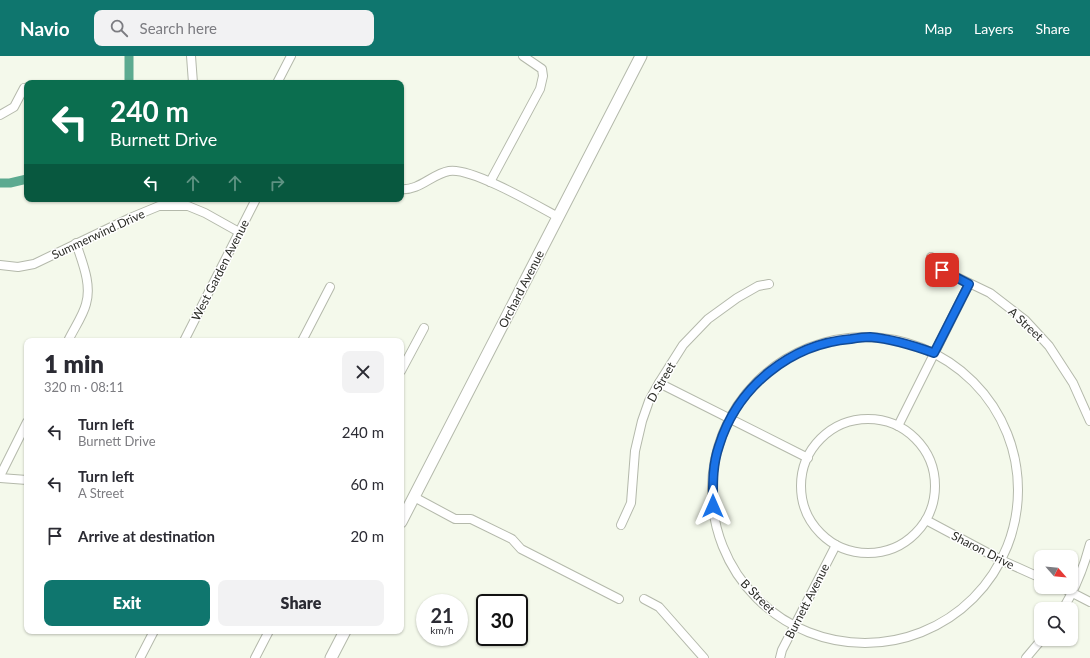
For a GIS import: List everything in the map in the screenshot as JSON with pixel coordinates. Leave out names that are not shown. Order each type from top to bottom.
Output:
[{"type":"street","points":[[191,56],[193,80]]},
{"type":"street","points":[[279,80],[291,56]]},
{"type":"street","points":[[490,182],[540,89],[543,76],[542,69],[523,56]]},
{"type":"street","name":"Orchard Avenue","points":[[404,516],[641,56]]},
{"type":"street","points":[[0,115],[14,107],[24,88]]},
{"type":"street","points":[[404,189],[412,189],[448,172],[458,171],[490,182],[558,216]]},
{"type":"street","name":"West Garden Avenue","points":[[186,338],[254,202]]},
{"type":"street","name":"Summerwind Drive","points":[[0,265],[18,267],[34,264],[130,218],[160,206],[188,206],[205,213],[239,232]]},
{"type":"street","points":[[70,338],[86,305],[88,288],[85,272],[76,243]]},
{"type":"street","name":"A Street","points":[[930,258],[942,270],[990,293],[1025,320],[1049,346],[1073,383],[1090,421]]},
{"type":"street","name":"D Street","points":[[621,525],[631,503],[635,451],[642,421],[649,401],[659,383],[683,345],[708,319],[737,298],[758,286],[769,284]]},
{"type":"street","points":[[898,426],[969,284]]},
{"type":"street","points":[[304,338],[330,286]]},
{"type":"street","points":[[404,365],[424,328]]},
{"type":"street","name":"B Street","points":[[869,337],[902,342],[934,353],[954,366],[973,382],[992,405],[1001,420],[1010,443],[1016,466],[1018,490],[1016,514],[1010,538],[1001,560],[986,583],[968,603],[947,619],[924,632],[904,638],[872,643],[845,642],[819,636],[794,626],[769,610],[748,589],[730,564],[719,536],[713,506],[713,476],[718,447],[730,419],[749,391],[774,368],[803,350],[835,340],[869,337]]},
{"type":"street","points":[[659,383],[808,458]]},
{"type":"street","points":[[866,419],[875,419],[898,426],[917,440],[926,452],[932,464],[935,493],[926,520],[918,531],[907,541],[899,546],[885,551],[862,553],[836,545],[820,532],[805,508],[802,480],[808,458],[816,445],[838,426],[866,419]]},
{"type":"street","points":[[24,428],[0,477],[24,480]]},
{"type":"street","points":[[414,497],[455,519],[471,519],[512,539],[521,549],[619,599]]},
{"type":"street","name":"Sharon Drive","points":[[926,520],[1001,560],[1034,575]]},
{"type":"street","points":[[1078,580],[1086,560],[1090,544]]},
{"type":"street","name":"Burnett Avenue","points":[[780,658],[782,650],[836,545]]},
{"type":"street","points":[[1076,594],[1090,602]]},
{"type":"street","points":[[644,599],[659,607],[704,658]]},
{"type":"street","points":[[140,658],[152,634]]},
{"type":"street","points":[[256,658],[268,634]]},
{"type":"street","points":[[331,658],[343,634]]},
{"type":"street","points":[[1026,658],[1036,646]]},
{"type":"waterway","points":[[129,56],[129,80]]},
{"type":"waterway","points":[[0,183],[10,183],[24,180]]},
{"type":"route","points":[[713,506],[713,476],[718,447],[730,419],[749,391],[774,368],[803,350],[835,340],[869,337],[902,342],[934,353],[969,284],[942,270]]}]
